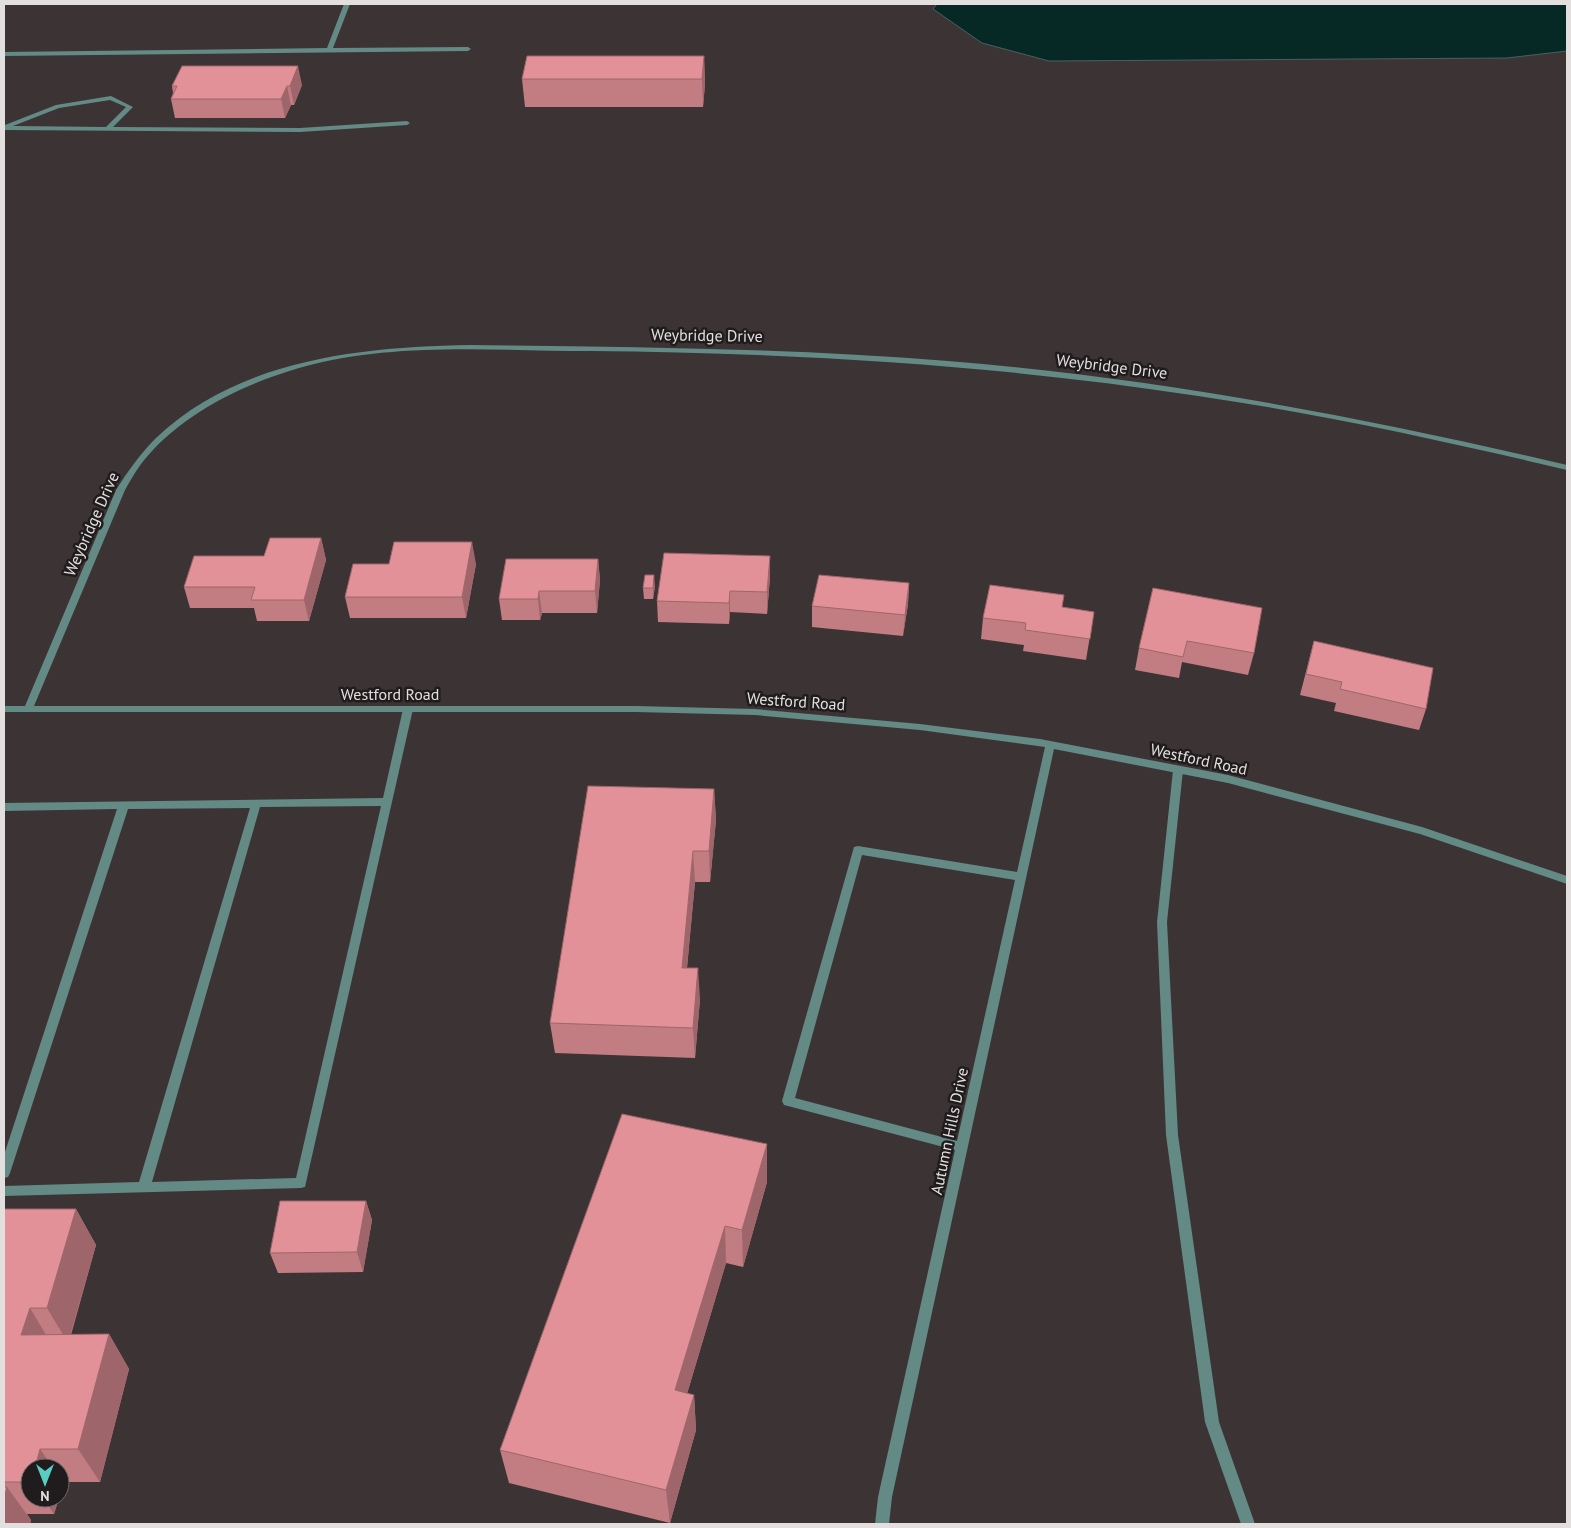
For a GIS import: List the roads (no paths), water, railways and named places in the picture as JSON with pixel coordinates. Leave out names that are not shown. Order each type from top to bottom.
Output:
[{"type":"street","points":[[329,50],[347,4]]},
{"type":"street","points":[[4,54],[468,49]]},
{"type":"street","points":[[4,128],[58,106],[111,98],[130,107],[108,128]]},
{"type":"street","points":[[4,128],[300,130],[407,123]]},
{"type":"street","name":"Weybridge Drive","points":[[28,709],[114,502],[128,475],[149,449],[176,426],[210,403],[258,380],[298,366],[340,356],[396,350],[617,348],[769,351],[939,362],[1141,385],[1266,404],[1508,452],[1567,467]]},
{"type":"street","name":"Westford Road","points":[[4,709],[636,709],[755,712],[920,727],[1050,745],[1178,770],[1291,795],[1422,831],[1567,880]]},
{"type":"street","points":[[4,1191],[301,1183],[408,709]]},
{"type":"street","name":"Autumn Hills Drive","points":[[882,1524],[886,1497],[1050,745]]},
{"type":"street","points":[[1178,770],[1162,922],[1172,1135],[1212,1422],[1248,1524]]},
{"type":"street","points":[[4,807],[387,802]]},
{"type":"street","points":[[144,1187],[256,804]]},
{"type":"street","points":[[4,1173],[124,805]]},
{"type":"street","points":[[962,1147],[788,1101],[858,850],[1022,877]]},
{"type":"water","points":[[937,4],[1567,4],[1567,51],[1507,58],[1049,61],[982,43],[933,9]]}]
